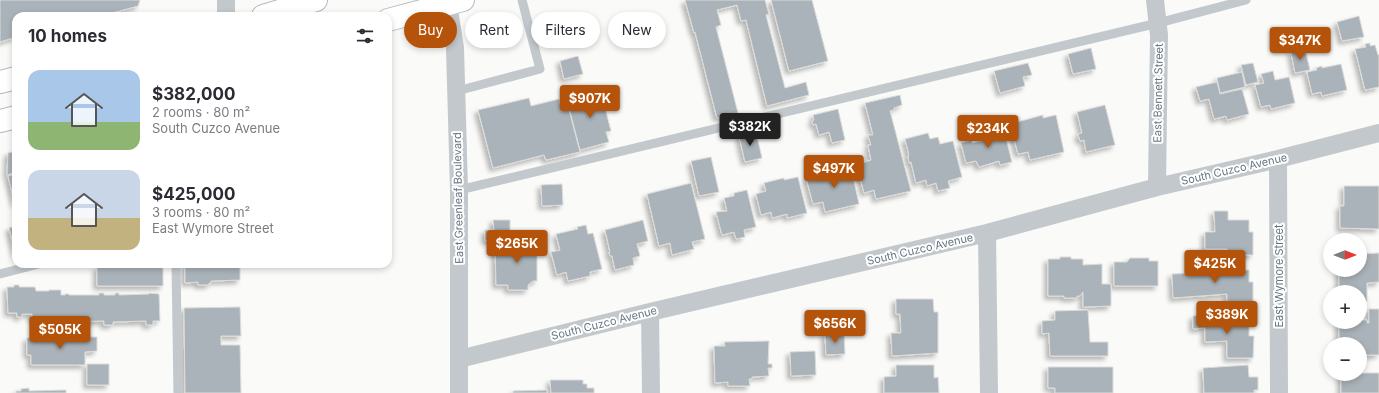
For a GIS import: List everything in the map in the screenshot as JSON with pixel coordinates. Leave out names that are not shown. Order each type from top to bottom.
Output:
[{"type":"main road","points":[[276,12],[316,0]]},
{"type":"main road","points":[[392,19],[456,2]]},
{"type":"main road","points":[[0,82],[12,79]]},
{"type":"main road","points":[[0,121],[12,118]]},
{"type":"street","points":[[226,0],[226,12]]},
{"type":"street","name":"East Bennett Street","points":[[1155,0],[1158,23],[1156,187]]},
{"type":"street","name":"East Greenleaf Boulevard","points":[[456,2],[455,48],[459,190],[459,393]]},
{"type":"street","name":"South Cuzco Avenue","points":[[459,359],[650,312],[987,233],[1156,187],[1278,159],[1379,133]]},
{"type":"street","name":"East Wymore Street","points":[[1278,159],[1280,393]]},
{"type":"street","points":[[987,233],[989,393]]},
{"type":"street","points":[[650,312],[651,393]]},
{"type":"lane","points":[[456,90],[540,69],[522,0]]},
{"type":"lane","points":[[459,190],[1158,23],[1246,0]]},
{"type":"lane","points":[[0,274],[23,268]]},
{"type":"lane","points":[[176,268],[178,393]]},
{"type":"building","points":[[0,0],[140,0],[138,6],[116,12],[12,12],[12,38],[0,42]]},
{"type":"building","points":[[685,0],[765,0],[769,14],[766,15],[785,88],[806,82],[809,95],[767,106],[746,20],[741,21],[737,5],[717,10],[721,25],[716,27],[738,113],[717,118],[695,32],[694,33]]},
{"type":"building","points":[[771,0],[812,0],[828,61],[789,71]]},
{"type":"building","points":[[1359,16],[1364,37],[1342,41],[1337,22]]},
{"type":"building","points":[[1370,43],[1370,46],[1375,45],[1378,55],[1379,54],[1379,87],[1365,90],[1355,49],[1366,47],[1365,44]]},
{"type":"building","points":[[1091,48],[1096,69],[1073,74],[1068,54]]},
{"type":"building","points":[[1305,49],[1310,70],[1295,73],[1291,52]]},
{"type":"building","points":[[578,56],[583,74],[564,79],[560,61]]},
{"type":"building","points":[[1028,63],[1032,75],[1023,77],[1025,86],[1000,93],[994,71]]},
{"type":"building","points":[[1253,63],[1258,82],[1246,85],[1241,65]]},
{"type":"building","points":[[1341,64],[1347,90],[1322,96],[1321,92],[1312,94],[1307,72],[1317,70],[1316,68],[1322,66],[1322,68]]},
{"type":"building","points":[[1273,71],[1275,80],[1289,77],[1295,103],[1271,109],[1270,105],[1261,107],[1255,85],[1264,83],[1261,74]]},
{"type":"building","points":[[1242,72],[1245,87],[1220,93],[1217,78]]},
{"type":"building","points":[[1217,82],[1220,94],[1242,89],[1249,114],[1227,120],[1226,116],[1214,119],[1209,99],[1200,101],[1196,87]]},
{"type":"building","points":[[600,88],[611,131],[606,132],[609,142],[580,150],[568,104],[572,103],[570,96]]},
{"type":"building","points":[[900,95],[902,105],[890,111],[911,191],[876,199],[874,190],[864,193],[857,165],[871,160],[868,145],[871,145],[868,135],[873,135],[865,103]]},
{"type":"building","points":[[529,98],[531,106],[559,99],[561,108],[568,106],[580,152],[546,160],[544,155],[493,168],[478,110]]},
{"type":"building","points":[[1105,105],[1115,145],[1086,152],[1084,140],[1080,141],[1078,134],[1082,133],[1077,112]]},
{"type":"building","points":[[838,109],[845,140],[832,143],[829,132],[819,135],[816,124],[813,125],[813,115]]},
{"type":"building","points":[[1043,115],[1043,118],[1056,115],[1064,152],[1030,160],[1028,152],[1018,154],[1010,124]]},
{"type":"building","points":[[1003,126],[1012,162],[1000,165],[999,161],[979,167],[976,161],[966,163],[961,143],[972,140],[972,143],[992,138],[990,129]]},
{"type":"building","points":[[756,132],[762,158],[745,162],[739,136]]},
{"type":"building","points":[[928,133],[930,139],[938,137],[940,144],[953,141],[962,177],[948,181],[950,188],[938,191],[936,183],[927,186],[926,180],[916,183],[911,162],[909,163],[909,155],[905,139]]},
{"type":"building","points":[[12,152],[12,173],[7,175],[8,153]]},
{"type":"building","points":[[711,157],[719,192],[699,196],[691,161]]},
{"type":"building","points":[[851,167],[859,204],[825,212],[823,202],[813,204],[806,178],[816,176],[816,174]]},
{"type":"building","points":[[12,175],[12,192],[8,176]]},
{"type":"building","points":[[798,177],[807,213],[787,218],[787,214],[772,218],[771,212],[761,215],[756,194],[766,191],[764,183],[784,178],[784,180]]},
{"type":"building","points":[[691,183],[705,239],[692,242],[694,249],[672,255],[670,243],[659,246],[647,194]]},
{"type":"building","points":[[562,184],[563,205],[542,206],[541,185]]},
{"type":"building","points":[[1344,186],[1379,186],[1379,229],[1340,228],[1340,206],[1344,206]]},
{"type":"building","points":[[747,190],[756,227],[744,230],[745,237],[736,239],[734,232],[722,235],[716,212],[727,211],[724,198],[734,196],[734,193]]},
{"type":"building","points":[[1214,211],[1228,211],[1228,220],[1249,220],[1249,232],[1253,232],[1253,255],[1228,255],[1227,249],[1205,249],[1205,232],[1215,232]]},
{"type":"building","points":[[493,220],[510,220],[510,241],[485,241],[485,230],[494,230]]},
{"type":"building","points":[[643,220],[648,241],[637,244],[640,256],[633,258],[634,265],[615,270],[612,256],[610,256],[609,252],[605,230]]},
{"type":"building","points":[[586,225],[588,234],[593,233],[602,269],[590,272],[590,276],[568,281],[566,272],[557,275],[551,252],[560,250],[556,234],[578,229],[577,227]]},
{"type":"building","points":[[12,227],[12,240],[9,228]]},
{"type":"building","points":[[537,236],[537,281],[533,281],[528,285],[528,290],[508,290],[508,285],[496,285],[495,243],[510,243],[510,250],[517,250],[517,237]]},
{"type":"building","points":[[1379,253],[1379,282],[1367,283],[1367,285],[1339,285],[1339,277],[1367,277],[1367,254]]},
{"type":"building","points":[[1060,257],[1083,259],[1083,265],[1102,264],[1102,284],[1111,284],[1111,306],[1083,307],[1083,292],[1080,296],[1077,296],[1077,298],[1048,296],[1048,259],[1060,259]]},
{"type":"building","points":[[1130,258],[1149,258],[1149,261],[1158,261],[1158,286],[1114,286],[1114,262],[1127,262]]},
{"type":"building","points":[[1222,260],[1223,271],[1249,270],[1249,282],[1253,282],[1253,305],[1227,305],[1227,294],[1173,298],[1172,274],[1202,273],[1202,261]]},
{"type":"building","points":[[97,268],[163,268],[163,286],[97,286]]},
{"type":"building","points":[[185,268],[240,268],[240,280],[211,281],[209,285],[198,285],[198,282],[185,283]]},
{"type":"building","points":[[14,285],[19,285],[19,287],[35,287],[36,291],[61,290],[61,295],[99,295],[99,293],[104,293],[104,295],[115,295],[115,293],[119,293],[119,295],[149,293],[159,294],[160,321],[153,321],[153,325],[146,325],[146,321],[113,322],[113,325],[104,325],[104,321],[57,322],[57,317],[32,318],[32,314],[22,314],[22,317],[17,317],[17,313],[8,313],[7,287],[14,287]]},
{"type":"building","points":[[896,299],[933,299],[934,312],[938,312],[938,353],[892,356],[891,333],[901,333],[900,314],[896,314]]},
{"type":"building","points":[[240,307],[241,336],[221,336],[221,345],[240,345],[241,393],[185,393],[184,308]]},
{"type":"building","points":[[1369,309],[1379,309],[1379,355],[1367,355],[1367,337],[1339,337],[1339,329],[1367,329],[1367,323],[1369,323]]},
{"type":"building","points":[[1088,310],[1090,342],[1108,342],[1108,356],[1050,356],[1049,333],[1042,334],[1042,321],[1055,320],[1055,311]]},
{"type":"building","points":[[1223,313],[1225,326],[1227,326],[1227,323],[1249,324],[1249,336],[1254,336],[1253,358],[1227,358],[1227,341],[1205,342],[1205,328],[1193,329],[1193,316]]},
{"type":"building","points":[[825,333],[844,333],[845,354],[826,355]]},
{"type":"building","points":[[97,337],[97,351],[85,352],[85,365],[31,365],[31,355],[27,355],[27,338]]},
{"type":"building","points":[[769,341],[768,364],[772,364],[772,368],[768,368],[769,376],[752,377],[752,379],[749,379],[750,386],[728,386],[728,382],[715,383],[714,346],[725,346],[724,342]]},
{"type":"building","points":[[815,351],[816,375],[791,376],[790,352]]},
{"type":"building","points":[[87,364],[109,364],[109,385],[87,385]]},
{"type":"building","points":[[896,365],[934,365],[934,378],[938,377],[939,393],[884,393],[884,377],[896,376]]},
{"type":"building","points":[[1248,365],[1249,377],[1258,377],[1258,390],[1254,390],[1254,393],[1204,393],[1203,368]]},
{"type":"building","points":[[1048,367],[1113,367],[1113,393],[1055,393],[1055,388],[1048,388]]},
{"type":"building","points":[[1367,373],[1379,373],[1379,393],[1341,393],[1341,381],[1367,381]]},
{"type":"building","points":[[550,380],[583,380],[583,384],[587,384],[587,388],[594,388],[594,393],[551,393]]},
{"type":"building","points":[[29,388],[29,391],[66,390],[66,393],[16,393],[16,391],[21,391],[21,389]]},
{"type":"building","points":[[547,390],[547,393],[513,393],[513,391]]}]
